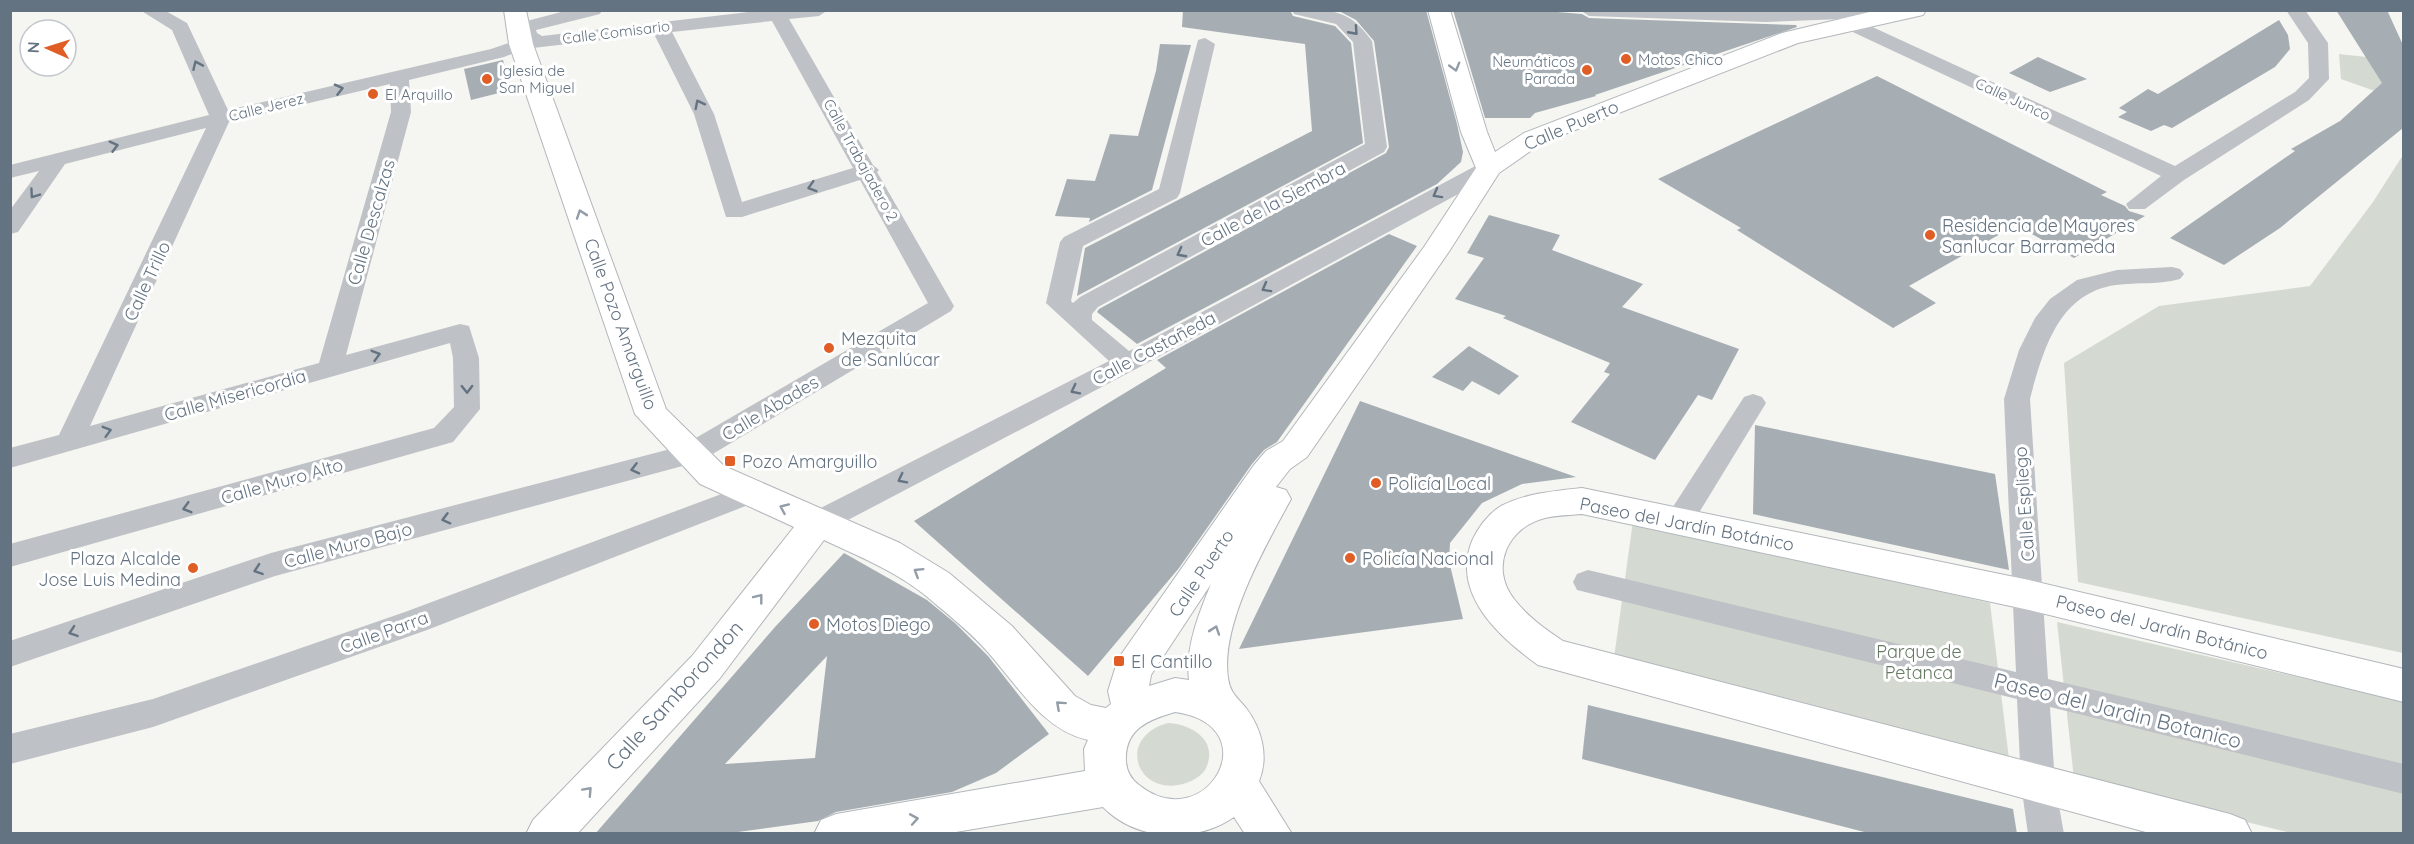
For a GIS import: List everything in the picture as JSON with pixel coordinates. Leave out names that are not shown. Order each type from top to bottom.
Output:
[{"type":"street","points":[[149,10],[180,27],[221,118]]},
{"type":"street","points":[[518,27],[582,10]]},
{"type":"street","points":[[593,10],[526,27],[529,38],[630,26],[622,10]]},
{"type":"street","name":"Calle Comisario","points":[[518,27],[660,27],[819,10]]},
{"type":"street","name":"Calle de la Siembra","points":[[1080,322],[1079,312],[1089,302],[1376,147],[1362,41],[1343,20],[1301,10]]},
{"type":"street","points":[[1439,10],[1474,132],[1489,168]]},
{"type":"street","points":[[1589,10],[1766,16],[1862,13],[1890,15]]},
{"type":"street","name":"Calle Puerto","points":[[1217,707],[1207,673],[1211,639],[1233,576],[1263,517],[1288,475],[1295,449],[1436,250],[1489,168],[1533,138],[1790,38],[1915,10]]},
{"type":"street","points":[[2137,204],[2176,175],[2302,96],[2319,79],[2318,43],[2295,10]]},
{"type":"street","name":"Calle Trabajadero 2","points":[[778,15],[868,170],[942,306]]},
{"type":"street","name":"Calle Junco","points":[[1849,23],[2176,175]]},
{"type":"street","name":"Calle Jerez","points":[[10,172],[221,118],[497,53],[518,27]]},
{"type":"street","name":"Calle Pozo Amarguillo","points":[[518,27],[651,414],[712,475],[887,553],[936,584],[998,637],[1061,708],[1082,721],[1122,717]]},
{"type":"street","points":[[660,27],[704,114],[734,212],[868,170]]},
{"type":"street","points":[[1128,363],[1059,303],[1072,242],[1168,193],[1205,44]]},
{"type":"street","name":"Calle Descalzas","points":[[330,368],[401,112],[399,75]]},
{"type":"street","name":"Calle Trillo","points":[[69,442],[161,251],[221,118]]},
{"type":"street","points":[[1474,132],[1501,141],[1533,138]]},
{"type":"street","points":[[10,227],[57,161]]},
{"type":"street","name":"Calle Castañeda","points":[[817,523],[1128,363],[1489,168]]},
{"type":"street","name":"Calle Espliego","points":[[2046,834],[2038,784],[2017,399],[2029,355],[2048,318],[2064,299],[2085,285],[2118,278],[2172,274]]},
{"type":"street","name":"Calle Abades","points":[[692,454],[942,306]]},
{"type":"street","name":"Calle Misericordia","points":[[10,458],[460,332]]},
{"type":"street","name":"Calle Muro Alto","points":[[10,556],[443,435],[467,409],[466,358],[460,332]]},
{"type":"street","points":[[1679,521],[1753,403]]},
{"type":"street","name":"Calle Puerto","points":[[1122,717],[1132,671],[1266,474],[1278,460],[1295,449]]},
{"type":"street","name":"Calle Muro Bajo","points":[[10,654],[271,566],[692,454]]},
{"type":"street","name":"Calle Parra","points":[[10,749],[164,710],[416,621],[751,493]]},
{"type":"street","name":"Paseo del Jardín Botánico","points":[[2230,834],[1552,654],[1533,643],[1502,616],[1485,584],[1485,553],[1500,526],[1527,508],[1554,502],[1582,501],[2029,595],[2403,686]]},
{"type":"street","name":"Calle Samborondon","points":[[548,834],[706,667],[817,523]]},
{"type":"street","name":"Paseo del Jardin Botanico","points":[[1588,582],[2403,779]]},
{"type":"street","points":[[1175,695],[1197,698],[1217,707],[1230,719],[1240,734],[1245,750],[1243,768],[1237,784],[1225,800],[1200,814],[1157,825],[1120,800],[1110,787],[1104,767],[1104,746],[1122,717],[1153,698],[1175,695]]},
{"type":"street","points":[[1237,784],[1270,834]]},
{"type":"street","points":[[836,834],[1042,796],[1110,787]]},
{"type":"green space","points":[[2339,54],[2403,61],[2403,101],[2341,79]]},
{"type":"green space","points":[[2403,155],[2403,653],[2078,582],[2064,363],[2159,306],[2310,286],[2373,202]]},
{"type":"green space","name":"Parque de Petanca","points":[[1633,521],[1990,603],[2009,759],[1614,658]]},
{"type":"green space","points":[[2057,622],[2403,701],[2403,833],[2291,833],[2074,779]]},
{"type":"green space","points":[[1168,723],[1194,731],[1201,736],[1209,751],[1209,760],[1205,770],[1197,778],[1169,786],[1155,782],[1145,775],[1139,765],[1137,753],[1141,741],[1151,731]]},
{"type":"building","points":[[1183,10],[1290,10],[1293,16],[1335,26],[1351,43],[1363,143],[1077,296],[1085,248],[1312,131],[1305,44],[1182,27]]},
{"type":"building","points":[[1337,10],[1426,10],[1457,124],[1463,152],[1461,162],[1437,184],[1137,344],[1097,312],[1099,309],[1386,153],[1389,147],[1374,41],[1356,20]]},
{"type":"building","points":[[1453,10],[1533,10],[1582,14],[1589,18],[1796,25],[1797,27],[1596,96],[1535,113],[1530,118],[1485,118]]},
{"type":"building","points":[[2336,10],[2387,10],[2403,45],[2403,128],[2280,228],[2224,265],[2170,238],[2295,151],[2291,149],[2340,121],[2382,83]]},
{"type":"building","points":[[2279,20],[2288,35],[2290,49],[2275,67],[2172,128],[2164,125],[2151,131],[2118,117],[2127,112],[2119,108],[2148,89],[2158,94]]},
{"type":"building","points":[[1160,44],[1191,45],[1152,190],[1089,222],[1090,218],[1055,216],[1067,179],[1095,181],[1110,134],[1138,136],[1156,71]]},
{"type":"building","points":[[2038,57],[2087,79],[2050,92],[2009,73]]},
{"type":"building","name":"Iglesia de San Miguel","points":[[503,60],[511,90],[471,100],[464,69]]},
{"type":"building","points":[[1877,76],[2107,192],[2101,195],[2125,206],[2129,211],[2145,216],[2074,258],[2016,225],[1909,286],[1936,303],[1893,328],[1737,230],[1741,228],[1658,179]]},
{"type":"building","points":[[1489,215],[1560,235],[1552,250],[1643,284],[1622,307],[1739,349],[1712,400],[1698,395],[1655,460],[1571,422],[1610,374],[1604,372],[1610,363],[1503,318],[1506,316],[1455,299],[1484,258],[1467,253]]},
{"type":"building","points":[[1389,234],[1417,246],[1277,442],[1264,450],[1252,464],[1179,568],[1088,676],[914,521],[1166,368],[1157,360]]},
{"type":"building","points":[[1469,346],[1519,376],[1499,395],[1472,381],[1463,391],[1432,377]]},
{"type":"building","points":[[1360,401],[1576,477],[1522,484],[1482,503],[1450,543],[1449,561],[1463,619],[1239,649]]},
{"type":"building","points":[[1755,425],[1995,474],[2009,570],[1753,514]]},
{"type":"building","points":[[844,553],[927,600],[955,623],[988,656],[1049,734],[996,773],[952,792],[836,812],[818,821],[723,834],[595,834],[775,627]],"holes":[[[827,656],[815,758],[725,764]]]},
{"type":"building","points":[[1588,705],[2013,809],[2017,834],[1872,834],[1582,759]]},
{"type":"place","name":"Motos Chico","points":[[1626,59]]},
{"type":"place","name":"Neumáticos Parada","points":[[1587,70]]},
{"type":"place","name":"Iglesia de San Miguel","points":[[487,79]]},
{"type":"place","name":"El Arquillo","points":[[373,94]]},
{"type":"place","name":"Residencia de Mayores Sanlucar Barrameda","points":[[1930,235]]},
{"type":"place","name":"Mezquita de Sanlúcar","points":[[829,348]]},
{"type":"place","name":"Pozo Amarguillo","points":[[730,461]]},
{"type":"place","name":"Policía Local","points":[[1376,483]]},
{"type":"place","name":"Policía Nacional","points":[[1350,558]]},
{"type":"place","name":"Plaza Alcalde Jose Luis Medina","points":[[193,568]]},
{"type":"place","name":"Motos Diego","points":[[814,624]]},
{"type":"place","name":"El Cantillo","points":[[1119,661]]}]
